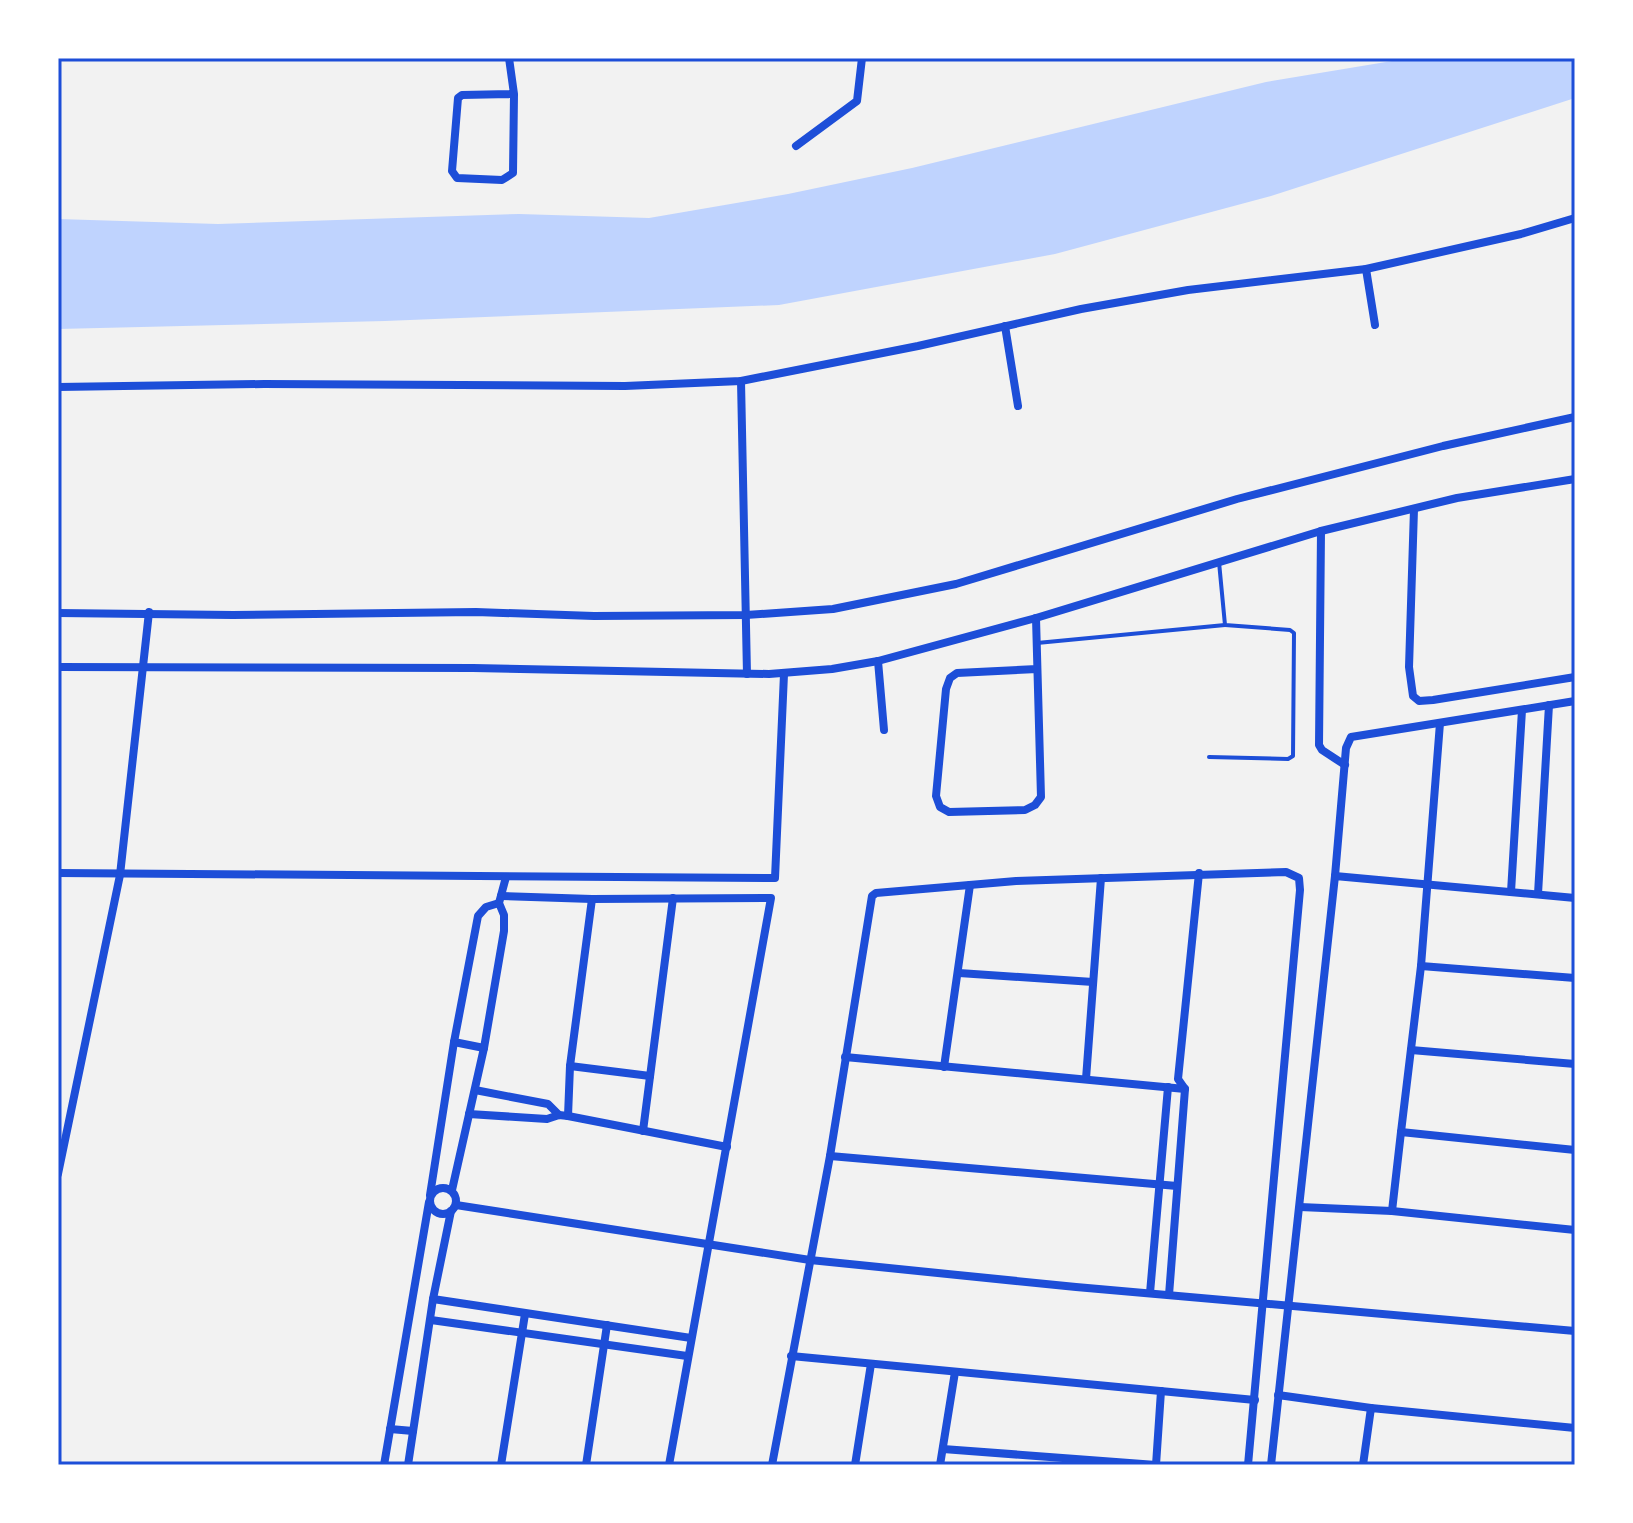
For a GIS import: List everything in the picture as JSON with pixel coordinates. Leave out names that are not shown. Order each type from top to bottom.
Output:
[{"type":"street","points":[[509,58],[514,94],[511,177],[502,180],[457,178],[452,171],[458,98],[462,95],[514,94]]},
{"type":"street","points":[[796,146],[857,101],[862,58]]},
{"type":"street","points":[[58,387],[264,384],[625,386],[741,381],[1212,286],[1366,269],[1521,234],[1575,218]]},
{"type":"street","points":[[1366,269],[1375,325]]},
{"type":"street","points":[[1005,326],[1018,406]]},
{"type":"street","points":[[741,381],[747,674]]},
{"type":"street","points":[[58,613],[149,616],[476,612],[746,620],[833,609],[956,584],[1237,499],[1443,446],[1575,417]]},
{"type":"street","points":[[58,667],[457,668],[784,674],[878,661],[1036,618],[1321,531],[1480,493],[1575,479]]},
{"type":"street","points":[[1414,509],[1409,667],[1413,696],[1419,701],[1433,700],[1575,677]]},
{"type":"street","points":[[1321,531],[1319,745],[1345,765]]},
{"type":"street","points":[[58,1174],[120,875],[149,616]]},
{"type":"street","points":[[1036,618],[1041,797],[1035,805],[1025,810],[949,812],[940,807],[936,796],[946,689],[950,678],[957,673],[1037,669]]},
{"type":"street","points":[[878,661],[884,730]]},
{"type":"street","points":[[58,873],[775,878],[784,674]]},
{"type":"street","points":[[1271,1465],[1346,748],[1351,737],[1575,701]]},
{"type":"street","points":[[1538,894],[1549,705]]},
{"type":"street","points":[[1511,892],[1522,710]]},
{"type":"street","points":[[1392,1211],[1421,966],[1440,723]]},
{"type":"street","points":[[772,1465],[830,1156],[872,896],[876,893],[970,885],[1199,873],[1286,872],[1295,875],[1300,882],[1248,1465]]},
{"type":"street","points":[[1169,1295],[1185,1089],[1178,1079],[1199,873]]},
{"type":"street","points":[[1335,876],[1575,898]]},
{"type":"street","points":[[452,1190],[484,1048],[504,931],[500,900],[506,877]]},
{"type":"street","points":[[1086,1079],[1101,878]]},
{"type":"street","points":[[944,1067],[970,885]]},
{"type":"street","points":[[643,1131],[673,898]]},
{"type":"street","points":[[384,1465],[478,916],[486,907],[500,900],[771,898],[669,1465]]},
{"type":"street","points":[[564,1116],[592,899]]},
{"type":"street","points":[[1421,966],[1575,978]]},
{"type":"street","points":[[959,973],[1093,982]]},
{"type":"street","points":[[454,1042],[484,1048]]},
{"type":"street","points":[[1411,1050],[1575,1064]]},
{"type":"street","points":[[845,1057],[1185,1089]]},
{"type":"street","points":[[570,1066],[650,1076]]},
{"type":"street","points":[[1150,1293],[1167,1088],[1178,1079]]},
{"type":"street","points":[[475,1090],[548,1104],[564,1116]]},
{"type":"street","points":[[469,1114],[547,1119],[564,1116],[727,1147]]},
{"type":"street","points":[[1401,1132],[1575,1150]]},
{"type":"street","points":[[830,1156],[1177,1186]]},
{"type":"street","points":[[408,1465],[433,1299],[454,1208],[456,1197],[452,1190],[444,1187],[435,1189],[430,1198],[432,1209],[437,1213],[454,1208],[810,1260],[1575,1331]]},
{"type":"street","points":[[1300,1207],[1392,1211],[1575,1230]]},
{"type":"street","points":[[433,1299],[691,1338]]},
{"type":"street","points":[[501,1465],[525,1314]]},
{"type":"street","points":[[431,1320],[687,1356]]},
{"type":"street","points":[[586,1465],[607,1325]]},
{"type":"street","points":[[791,1356],[1255,1400]]},
{"type":"street","points":[[855,1465],[871,1364]]},
{"type":"street","points":[[940,1465],[955,1372]]},
{"type":"street","points":[[943,1449],[1156,1465],[1161,1391]]},
{"type":"street","points":[[1278,1395],[1371,1408],[1575,1428]]},
{"type":"street","points":[[1363,1465],[1371,1408]]},
{"type":"street","points":[[390,1429],[413,1431]]},
{"type":"lane","points":[[1219,560],[1225,625]]},
{"type":"lane","points":[[1037,643],[1225,625],[1290,630],[1294,633],[1293,756],[1288,759],[1209,757]]},
{"type":"water","points":[[1410,58],[1575,58],[1575,98],[1271,196],[1055,254],[779,305],[385,321],[58,329],[58,219],[218,224],[519,214],[649,218],[912,168],[1266,82]]}]
